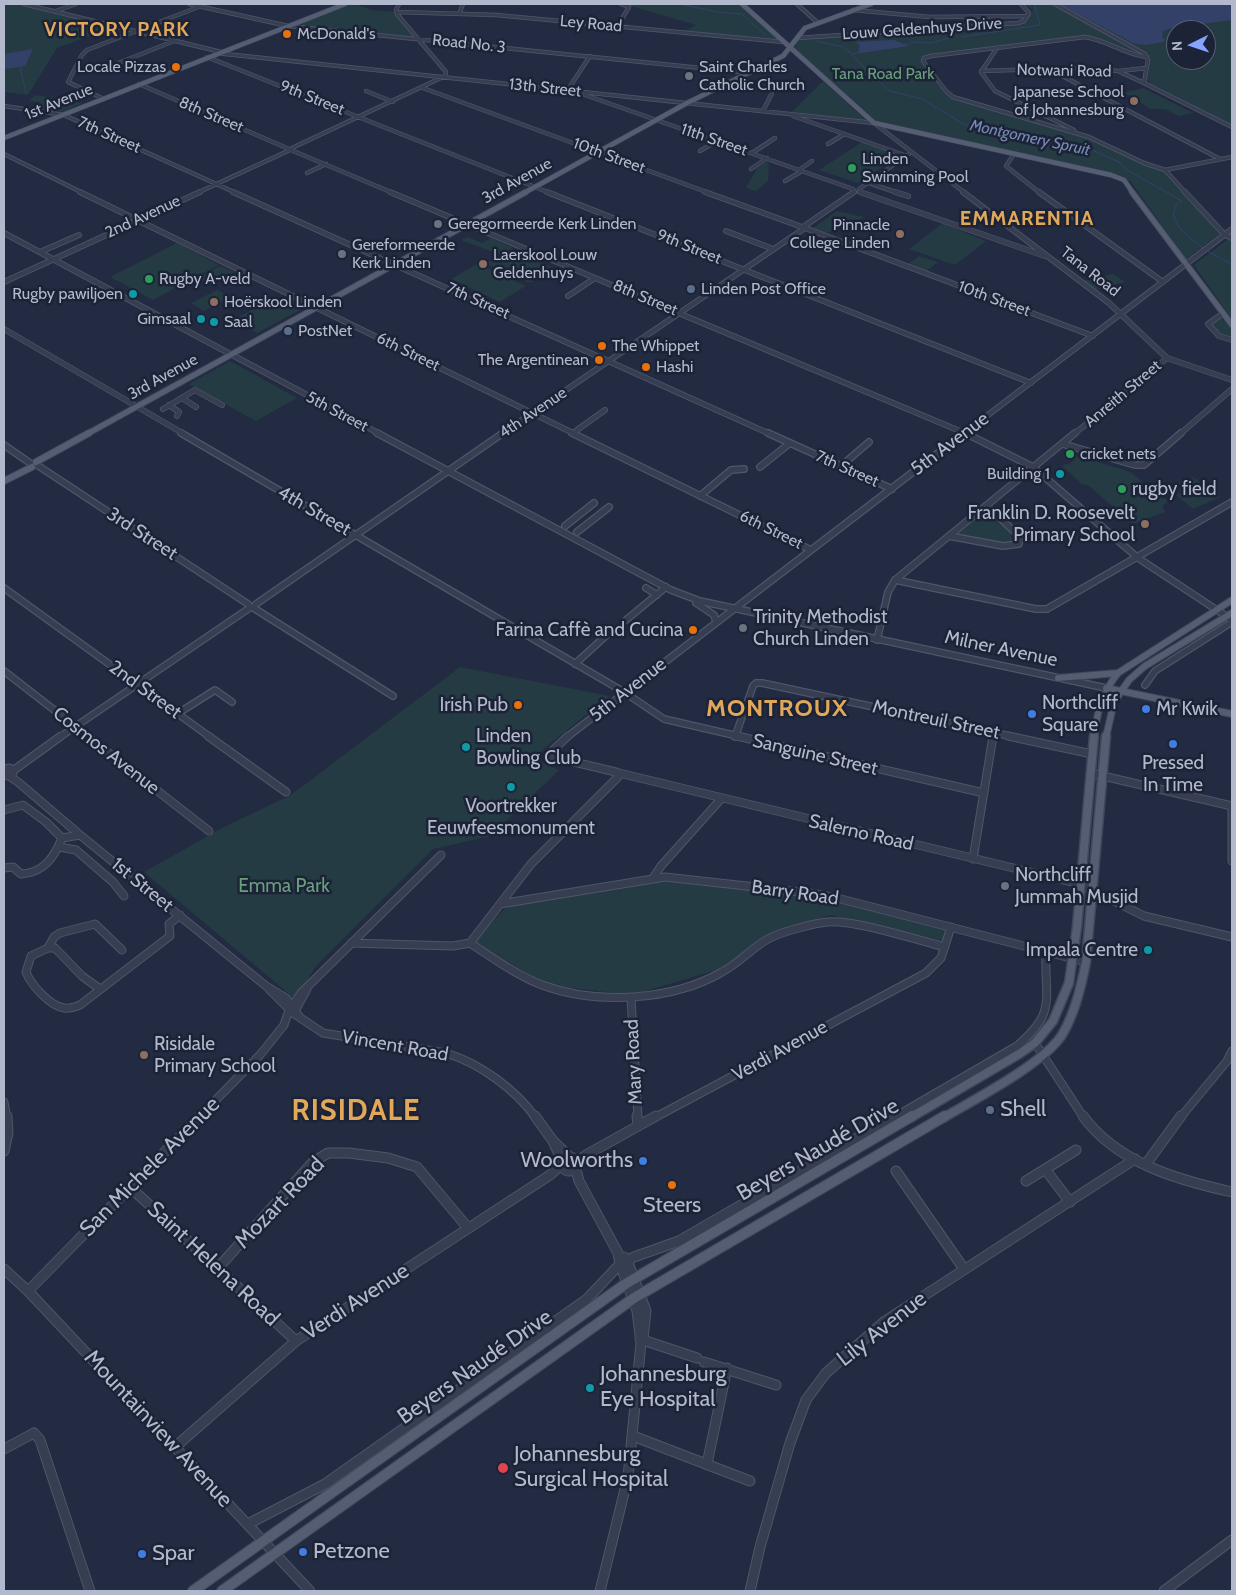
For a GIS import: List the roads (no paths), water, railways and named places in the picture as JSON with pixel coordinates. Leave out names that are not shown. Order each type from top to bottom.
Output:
[{"type":"main road","name":"1st Avenue","points":[[4,138],[345,4]]},
{"type":"main road","name":"Tana Road","points":[[742,4],[874,123]]},
{"type":"main road","points":[[783,56],[800,56],[796,40],[803,28],[872,4]]},
{"type":"main road","points":[[784,42],[796,40]]},
{"type":"main road","name":"3rd Avenue","points":[[4,481],[687,103],[783,56],[796,40]]},
{"type":"main road","points":[[874,123],[1111,175],[1124,180],[1232,325]]},
{"type":"main road","points":[[881,130],[890,127]]},
{"type":"main road","name":"Beyers Naudé Drive","points":[[193,1591],[631,1281],[779,1196],[1035,1043],[1053,1021],[1069,983],[1097,711],[1106,688],[1118,673],[1232,600]]},
{"type":"main road","name":"Beyers Naudé Drive","points":[[222,1591],[637,1296],[961,1107],[1044,1056],[1061,1036],[1075,1008],[1086,962],[1101,776],[1108,717],[1118,690],[1128,678],[1145,666],[1231,618]]},
{"type":"main road","points":[[1058,678],[1118,673]]},
{"type":"main road","points":[[1128,678],[1138,694]]},
{"type":"main road","name":"Milner Avenue","points":[[1106,688],[1232,714]]},
{"type":"street","name":"13th Street","points":[[24,4],[219,53],[874,123]]},
{"type":"street","points":[[55,11],[76,4]]},
{"type":"street","name":"Road No. 3","points":[[190,4],[203,5],[288,26],[750,73]]},
{"type":"street","points":[[399,4],[397,12],[453,78]]},
{"type":"street","points":[[459,14],[463,4]]},
{"type":"street","points":[[617,27],[629,7],[621,4]]},
{"type":"street","points":[[797,4],[818,23]]},
{"type":"street","name":"Louw Geldenhuys Drive","points":[[796,40],[1016,23],[1024,21],[1030,11],[1021,4]]},
{"type":"street","points":[[105,98],[72,86],[68,82],[85,52],[203,5]]},
{"type":"street","points":[[1057,5],[1140,50],[1147,56],[1144,83]]},
{"type":"street","points":[[853,10],[926,17],[1027,16]]},
{"type":"street","name":"Ley Road","points":[[397,12],[459,14],[784,42]]},
{"type":"street","points":[[1089,137],[953,97],[946,91],[923,60],[931,56],[1088,38],[1136,57],[1147,66]]},
{"type":"street","points":[[116,64],[176,41]]},
{"type":"street","points":[[997,48],[981,71],[982,76],[995,91],[1144,163],[1165,170],[1225,235],[1232,238]]},
{"type":"street","points":[[567,91],[590,56]]},
{"type":"street","points":[[1136,57],[1147,56]]},
{"type":"street","name":"9th Street","points":[[207,57],[1031,383]]},
{"type":"street","name":"Notwani Road","points":[[981,71],[1083,68],[1119,71],[1147,66]]},
{"type":"street","points":[[1049,69],[1220,159]]},
{"type":"street","points":[[1119,71],[1232,127]]},
{"type":"street","points":[[444,77],[446,72]]},
{"type":"street","name":"2nd Avenue","points":[[4,282],[444,77]]},
{"type":"street","name":"8th Street","points":[[139,84],[965,433],[1033,467],[1138,558],[1231,618]]},
{"type":"street","name":"10th Street","points":[[423,88],[1093,336]]},
{"type":"street","points":[[366,91],[393,102]]},
{"type":"street","name":"11th Street","points":[[575,92],[1050,257]]},
{"type":"street","points":[[763,111],[772,93]]},
{"type":"street","name":"7th Street","points":[[4,106],[63,114],[892,489]]},
{"type":"street","points":[[790,114],[799,120],[908,156]]},
{"type":"street","name":"Tana Road","points":[[874,123],[1122,314],[1167,358]]},
{"type":"street","points":[[1055,128],[1063,124]]},
{"type":"street","points":[[828,144],[843,135]]},
{"type":"street","points":[[752,153],[775,138]]},
{"type":"street","points":[[700,151],[717,141]]},
{"type":"street","name":"4th Avenue","points":[[8,770],[75,727],[356,535],[912,152]]},
{"type":"street","name":"6th Street","points":[[4,154],[811,550]]},
{"type":"street","points":[[1014,154],[1006,166],[1009,170],[1163,282]]},
{"type":"street","points":[[1165,170],[1232,157]]},
{"type":"street","points":[[751,169],[767,158]]},
{"type":"street","points":[[785,181],[812,161]]},
{"type":"street","points":[[307,173],[326,164]]},
{"type":"street","points":[[869,183],[908,196]]},
{"type":"street","name":"5th Avenue","points":[[552,752],[558,744],[624,692],[1232,229]]},
{"type":"street","points":[[726,231],[773,249]]},
{"type":"street","name":"5th Street","points":[[4,234],[696,603],[732,610]]},
{"type":"street","points":[[40,252],[79,235]]},
{"type":"street","points":[[568,296],[592,280]]},
{"type":"street","points":[[1222,314],[1210,320],[1208,324],[1219,336],[1232,340]]},
{"type":"street","name":"4th Street","points":[[4,329],[624,692]]},
{"type":"street","points":[[1167,358],[1232,380]]},
{"type":"street","name":"Anreith Street","points":[[877,640],[888,592],[895,580],[1167,358]]},
{"type":"street","points":[[1063,444],[1141,465],[1149,462],[1232,389]]},
{"type":"street","points":[[163,409],[196,390],[222,405]]},
{"type":"street","points":[[182,398],[196,406]]},
{"type":"street","points":[[169,405],[179,412],[177,416]]},
{"type":"street","points":[[577,430],[605,410]]},
{"type":"street","points":[[841,466],[869,442]]},
{"type":"street","points":[[760,467],[790,443]]},
{"type":"street","name":"3rd Street","points":[[4,445],[393,696]]},
{"type":"street","points":[[700,496],[731,470],[744,469]]},
{"type":"street","points":[[895,580],[1048,609],[1232,502]]},
{"type":"street","points":[[565,526],[594,503]]},
{"type":"street","points":[[949,536],[1003,546],[1019,544],[1020,539],[1017,534],[987,506]]},
{"type":"street","points":[[577,532],[609,507]]},
{"type":"street","name":"2nd Street","points":[[4,588],[286,792]]},
{"type":"street","points":[[646,588],[657,594]]},
{"type":"street","points":[[626,620],[657,594],[669,588]]},
{"type":"street","name":"5th Street","points":[[669,588],[700,601],[732,610]]},
{"type":"street","points":[[696,603],[714,615],[716,622]]},
{"type":"street","name":"Milner Avenue","points":[[732,610],[1106,688]]},
{"type":"street","points":[[1145,685],[1154,671],[1231,618]]},
{"type":"street","points":[[575,664],[609,634],[609,630]]},
{"type":"street","name":"Cosmos Avenue","points":[[4,671],[209,831]]},
{"type":"street","name":"Montreuil Street","points":[[735,737],[753,686],[759,682],[1092,754]]},
{"type":"street","points":[[177,714],[211,691],[216,690],[232,702]]},
{"type":"street","name":"Sanguine Street","points":[[624,692],[664,719],[735,737],[984,793]]},
{"type":"street","points":[[974,859],[994,733]]},
{"type":"street","name":"Salerno Road","points":[[552,752],[553,757],[557,759],[616,775],[1080,884],[1144,916],[1232,937]]},
{"type":"street","name":"1st Street","points":[[8,770],[18,782],[80,835],[266,986],[293,1012]]},
{"type":"street","points":[[1090,773],[1232,806],[1232,861]]},
{"type":"street","points":[[351,944],[453,946],[470,942],[531,864],[609,786],[616,775]]},
{"type":"street","points":[[653,878],[661,866],[721,799]]},
{"type":"street","points":[[4,810],[23,805],[46,822],[62,838]]},
{"type":"street","points":[[62,838],[80,835]]},
{"type":"street","points":[[4,868],[13,867],[22,874],[38,872],[59,847],[62,838]]},
{"type":"street","points":[[59,847],[76,850],[113,882],[124,896]]},
{"type":"street","points":[[351,944],[441,855]]},
{"type":"street","name":"Barry Road","points":[[500,904],[653,878],[692,879],[810,893],[951,926],[1086,962]]},
{"type":"street","points":[[100,989],[82,976],[58,950],[48,948],[32,955],[25,973],[28,980],[37,987],[46,1000],[55,1002],[62,1008],[80,1005],[170,936],[169,924],[180,915]]},
{"type":"street","points":[[470,942],[513,971],[543,985],[578,994],[631,998],[668,992],[699,983],[723,972],[771,937],[826,922],[852,924],[945,947]]},
{"type":"street","points":[[48,948],[54,937],[60,932],[77,930],[95,924],[100,927],[105,936],[122,950]]},
{"type":"street","name":"Verdi Avenue","points":[[175,1447],[296,1341],[550,1175],[638,1126],[926,973],[940,961],[951,926]]},
{"type":"street","name":"San Michele Avenue","points":[[28,1291],[240,1077],[281,1030],[307,988],[351,944]]},
{"type":"street","name":"Beyers Naudé Drive","points":[[248,1524],[325,1484],[587,1299],[624,1262],[679,1241],[1017,1046],[1039,1025],[1047,1010],[1049,1000],[1045,970],[1046,952]]},
{"type":"street","name":"Mary Road","points":[[631,998],[638,1126]]},
{"type":"street","name":"Vincent Road","points":[[293,1012],[311,1026],[328,1035],[446,1053],[462,1058],[519,1096],[569,1164],[624,1262],[637,1296],[641,1341],[633,1436],[624,1500],[600,1591]]},
{"type":"street","points":[[1035,1043],[1092,1128],[1109,1144],[1146,1164],[1190,1182],[1232,1192]]},
{"type":"street","points":[[1146,1164],[1173,1126],[1228,1061],[1232,1051]]},
{"type":"street","points":[[4,1102],[8,1129],[4,1151]]},
{"type":"street","points":[[1026,1181],[1076,1150]]},
{"type":"street","name":"Mozart Road","points":[[218,1268],[313,1162],[328,1153],[369,1156],[412,1164],[421,1171],[468,1228]]},
{"type":"street","name":"Lily Avenue","points":[[750,1591],[760,1547],[790,1443],[802,1410],[812,1391],[836,1364],[885,1321],[1136,1159]]},
{"type":"street","points":[[1044,1170],[1070,1202]]},
{"type":"street","points":[[896,1171],[964,1270]]},
{"type":"street","name":"Saint Helena Road","points":[[130,1187],[296,1341]]},
{"type":"street","name":"Mountainview Avenue","points":[[4,1268],[28,1291],[310,1591]]},
{"type":"street","points":[[641,1341],[776,1385]]},
{"type":"street","points":[[707,1464],[727,1368]]},
{"type":"street","points":[[4,1449],[34,1433],[40,1440],[90,1591]]},
{"type":"street","points":[[633,1436],[750,1481]]},
{"type":"street","points":[[1164,1591],[1232,1540]]},
{"type":"water","points":[[1060,4],[1232,4],[1232,20],[1216,22],[1216,20],[1166,20],[1166,30],[1163,31],[1162,37],[1165,40],[1163,42],[1145,45],[1133,43]]},
{"type":"water","points":[[894,40],[909,46],[861,53],[858,51],[860,45],[855,42]]},
{"type":"water","points":[[33,49],[25,66],[4,69],[4,54]]},
{"type":"waterway","points":[[679,4],[717,12],[742,14],[766,36]]},
{"type":"waterway","points":[[961,37],[1040,25],[1034,4]]},
{"type":"waterway","points":[[904,44],[910,44],[911,42],[931,43],[949,38]]},
{"type":"waterway","points":[[816,41],[843,47],[852,54]]},
{"type":"waterway","points":[[852,54],[861,52]]},
{"type":"waterway","name":"Montgomery Spruit","points":[[852,54],[871,75],[890,91],[922,99],[962,123],[979,130],[1010,130],[1085,147],[1119,162],[1127,170],[1182,201],[1176,205],[1174,212],[1177,224],[1182,231],[1208,251],[1232,264]]},
{"type":"waterway","points":[[20,67],[26,93]]},
{"type":"place","name":"McDonald's","points":[[287,34]]},
{"type":"place","name":"Locale Pizzas","points":[[176,67]]},
{"type":"place","name":"Saint Charles Catholic Church","points":[[689,76]]},
{"type":"place","name":"Japanese School of Johannesburg","points":[[1134,101]]},
{"type":"place","name":"Linden Swimming Pool","points":[[852,168]]},
{"type":"place","name":"Geregormeerde Kerk Linden","points":[[438,224]]},
{"type":"place","name":"Pinnacle College Linden","points":[[900,234]]},
{"type":"place","name":"Gereformeerde Kerk Linden","points":[[342,254]]},
{"type":"place","name":"Laerskool Louw Geldenhuys","points":[[483,264]]},
{"type":"place","name":"Rugby A-veld","points":[[149,279]]},
{"type":"place","name":"Linden Post Office","points":[[691,289]]},
{"type":"place","name":"Rugby pawiljoen","points":[[133,294]]},
{"type":"place","name":"Hoërskool Linden","points":[[214,302]]},
{"type":"place","name":"Gimsaal","points":[[201,319]]},
{"type":"place","name":"Saal","points":[[214,322]]},
{"type":"place","name":"PostNet","points":[[288,331]]},
{"type":"place","name":"The Whippet","points":[[602,346]]},
{"type":"place","name":"The Argentinean","points":[[599,360]]},
{"type":"place","name":"Hashi","points":[[646,367]]},
{"type":"place","name":"cricket nets","points":[[1070,454]]},
{"type":"place","name":"Building 1","points":[[1060,474]]},
{"type":"place","name":"rugby field","points":[[1122,489]]},
{"type":"place","name":"Franklin D. Roosevelt Primary School","points":[[1145,524]]},
{"type":"place","name":"Trinity Methodist Church Linden","points":[[743,628]]},
{"type":"place","name":"Farina Caffè and Cucina","points":[[693,630]]},
{"type":"place","name":"Irish Pub","points":[[518,705]]},
{"type":"place","name":"Mr Kwik","points":[[1146,709]]},
{"type":"place","name":"Northcliff Square","points":[[1032,714]]},
{"type":"place","name":"Pressed In Time","points":[[1173,744]]},
{"type":"place","name":"Linden Bowling Club","points":[[466,747]]},
{"type":"place","name":"Voortrekker Eeuwfeesmonument","points":[[511,787]]},
{"type":"place","name":"Northcliff Jummah Musjid","points":[[1005,886]]},
{"type":"place","name":"Impala Centre","points":[[1148,950]]},
{"type":"place","name":"Risidale Primary School","points":[[144,1055]]},
{"type":"place","name":"Shell","points":[[990,1110]]},
{"type":"place","name":"Woolworths","points":[[643,1161]]},
{"type":"place","name":"Steers","points":[[672,1185]]},
{"type":"place","name":"Johannesburg Eye Hospital","points":[[590,1388]]},
{"type":"place","name":"Johannesburg Surgical Hospital","points":[[503,1468]]},
{"type":"place","name":"Petzone","points":[[303,1552]]},
{"type":"place","name":"Spar","points":[[142,1554]]},
{"type":"district","name":"VICTORY PARK","points":[[117,30]]},
{"type":"district","name":"EMMARENTIA","points":[[1027,219]]},
{"type":"district","name":"MONTROUX","points":[[777,709]]},
{"type":"district","name":"RISIDALE","points":[[356,1111]]},
{"type":"park label","name":"Tana Road Park","points":[[883,74]]},
{"type":"park label","name":"Emma Park","points":[[284,886]]}]
